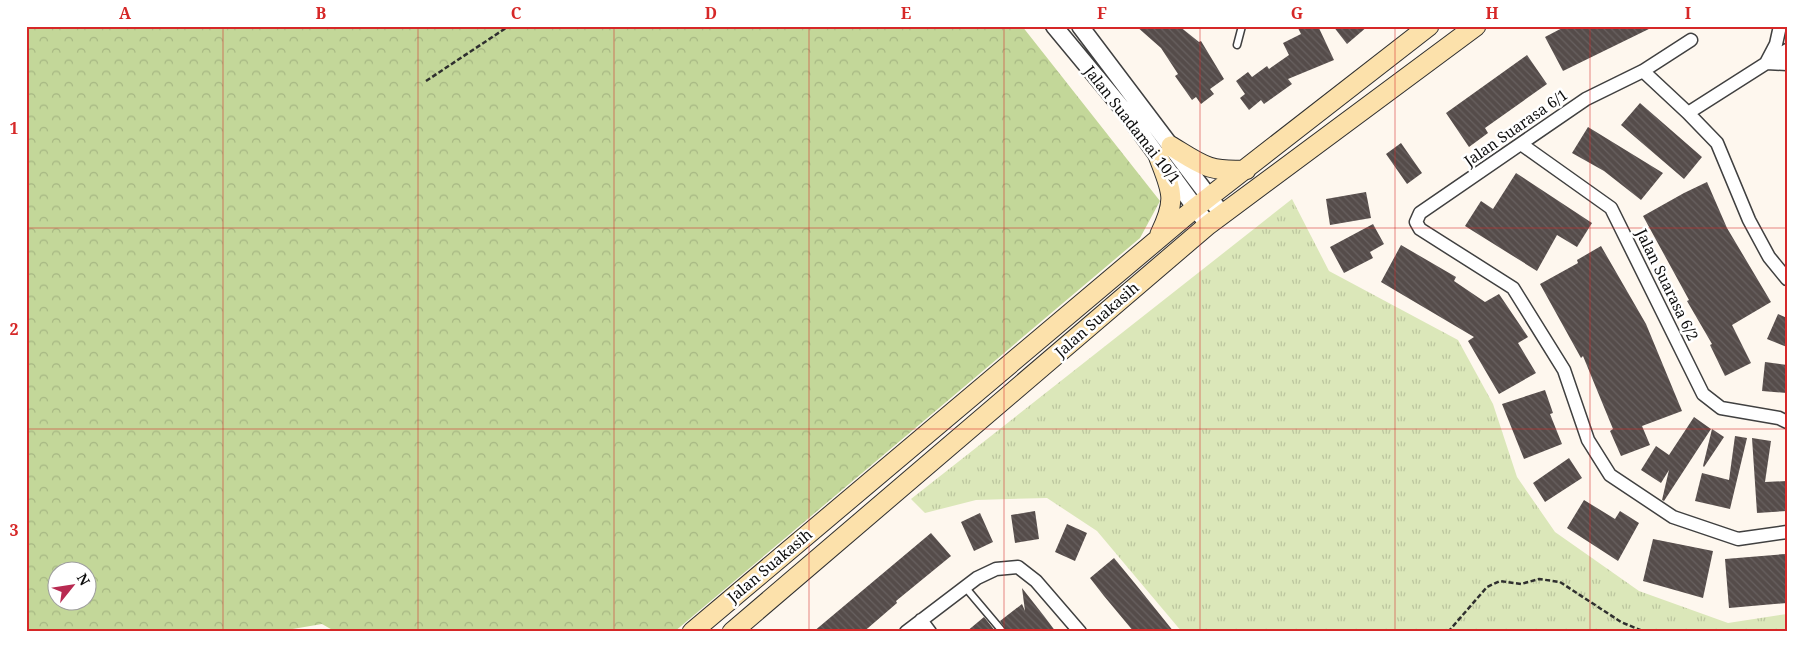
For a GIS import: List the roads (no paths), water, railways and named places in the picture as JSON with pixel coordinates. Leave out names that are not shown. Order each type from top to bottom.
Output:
[{"type":"main road","name":"Jalan Suakasih","points":[[692,632],[1195,208],[1429,26]]},
{"type":"main road","name":"Jalan Suakasih","points":[[732,632],[1215,220],[1476,26]]},
{"type":"main road","points":[[1157,240],[1169,216],[1172,194],[1165,152],[1220,171],[1246,170]]},
{"type":"street","name":"Jalan Suadamai 10/1","points":[[1054,26],[1127,114],[1210,196],[1215,220]]},
{"type":"street","name":"Jalan Suadamai 10/1","points":[[1080,26],[1165,152],[1195,208],[1215,220]]},
{"type":"street","points":[[1766,62],[1776,44],[1780,26]]},
{"type":"street","name":"Jalan Suarasa 6/1","points":[[1691,40],[1643,71],[1586,99],[1420,213],[1416,222],[1420,229],[1514,288],[1564,370],[1588,440],[1610,475],[1673,517],[1738,539],[1787,532]]},
{"type":"street","points":[[1688,113],[1787,50]]},
{"type":"street","points":[[1766,62],[1787,64]]},
{"type":"street","points":[[1643,71],[1717,143],[1749,220],[1769,257],[1787,279]]},
{"type":"street","name":"Jalan Suarasa 6/2","points":[[1522,144],[1611,208],[1703,394],[1721,408],[1779,418],[1787,422]]},
{"type":"street","points":[[906,632],[964,586],[996,568],[1018,566],[1036,581],[1080,632]]},
{"type":"street","points":[[920,620],[930,632]]},
{"type":"lane","points":[[1237,45],[1242,26]]},
{"type":"lane","points":[[964,586],[1003,632]]}]
